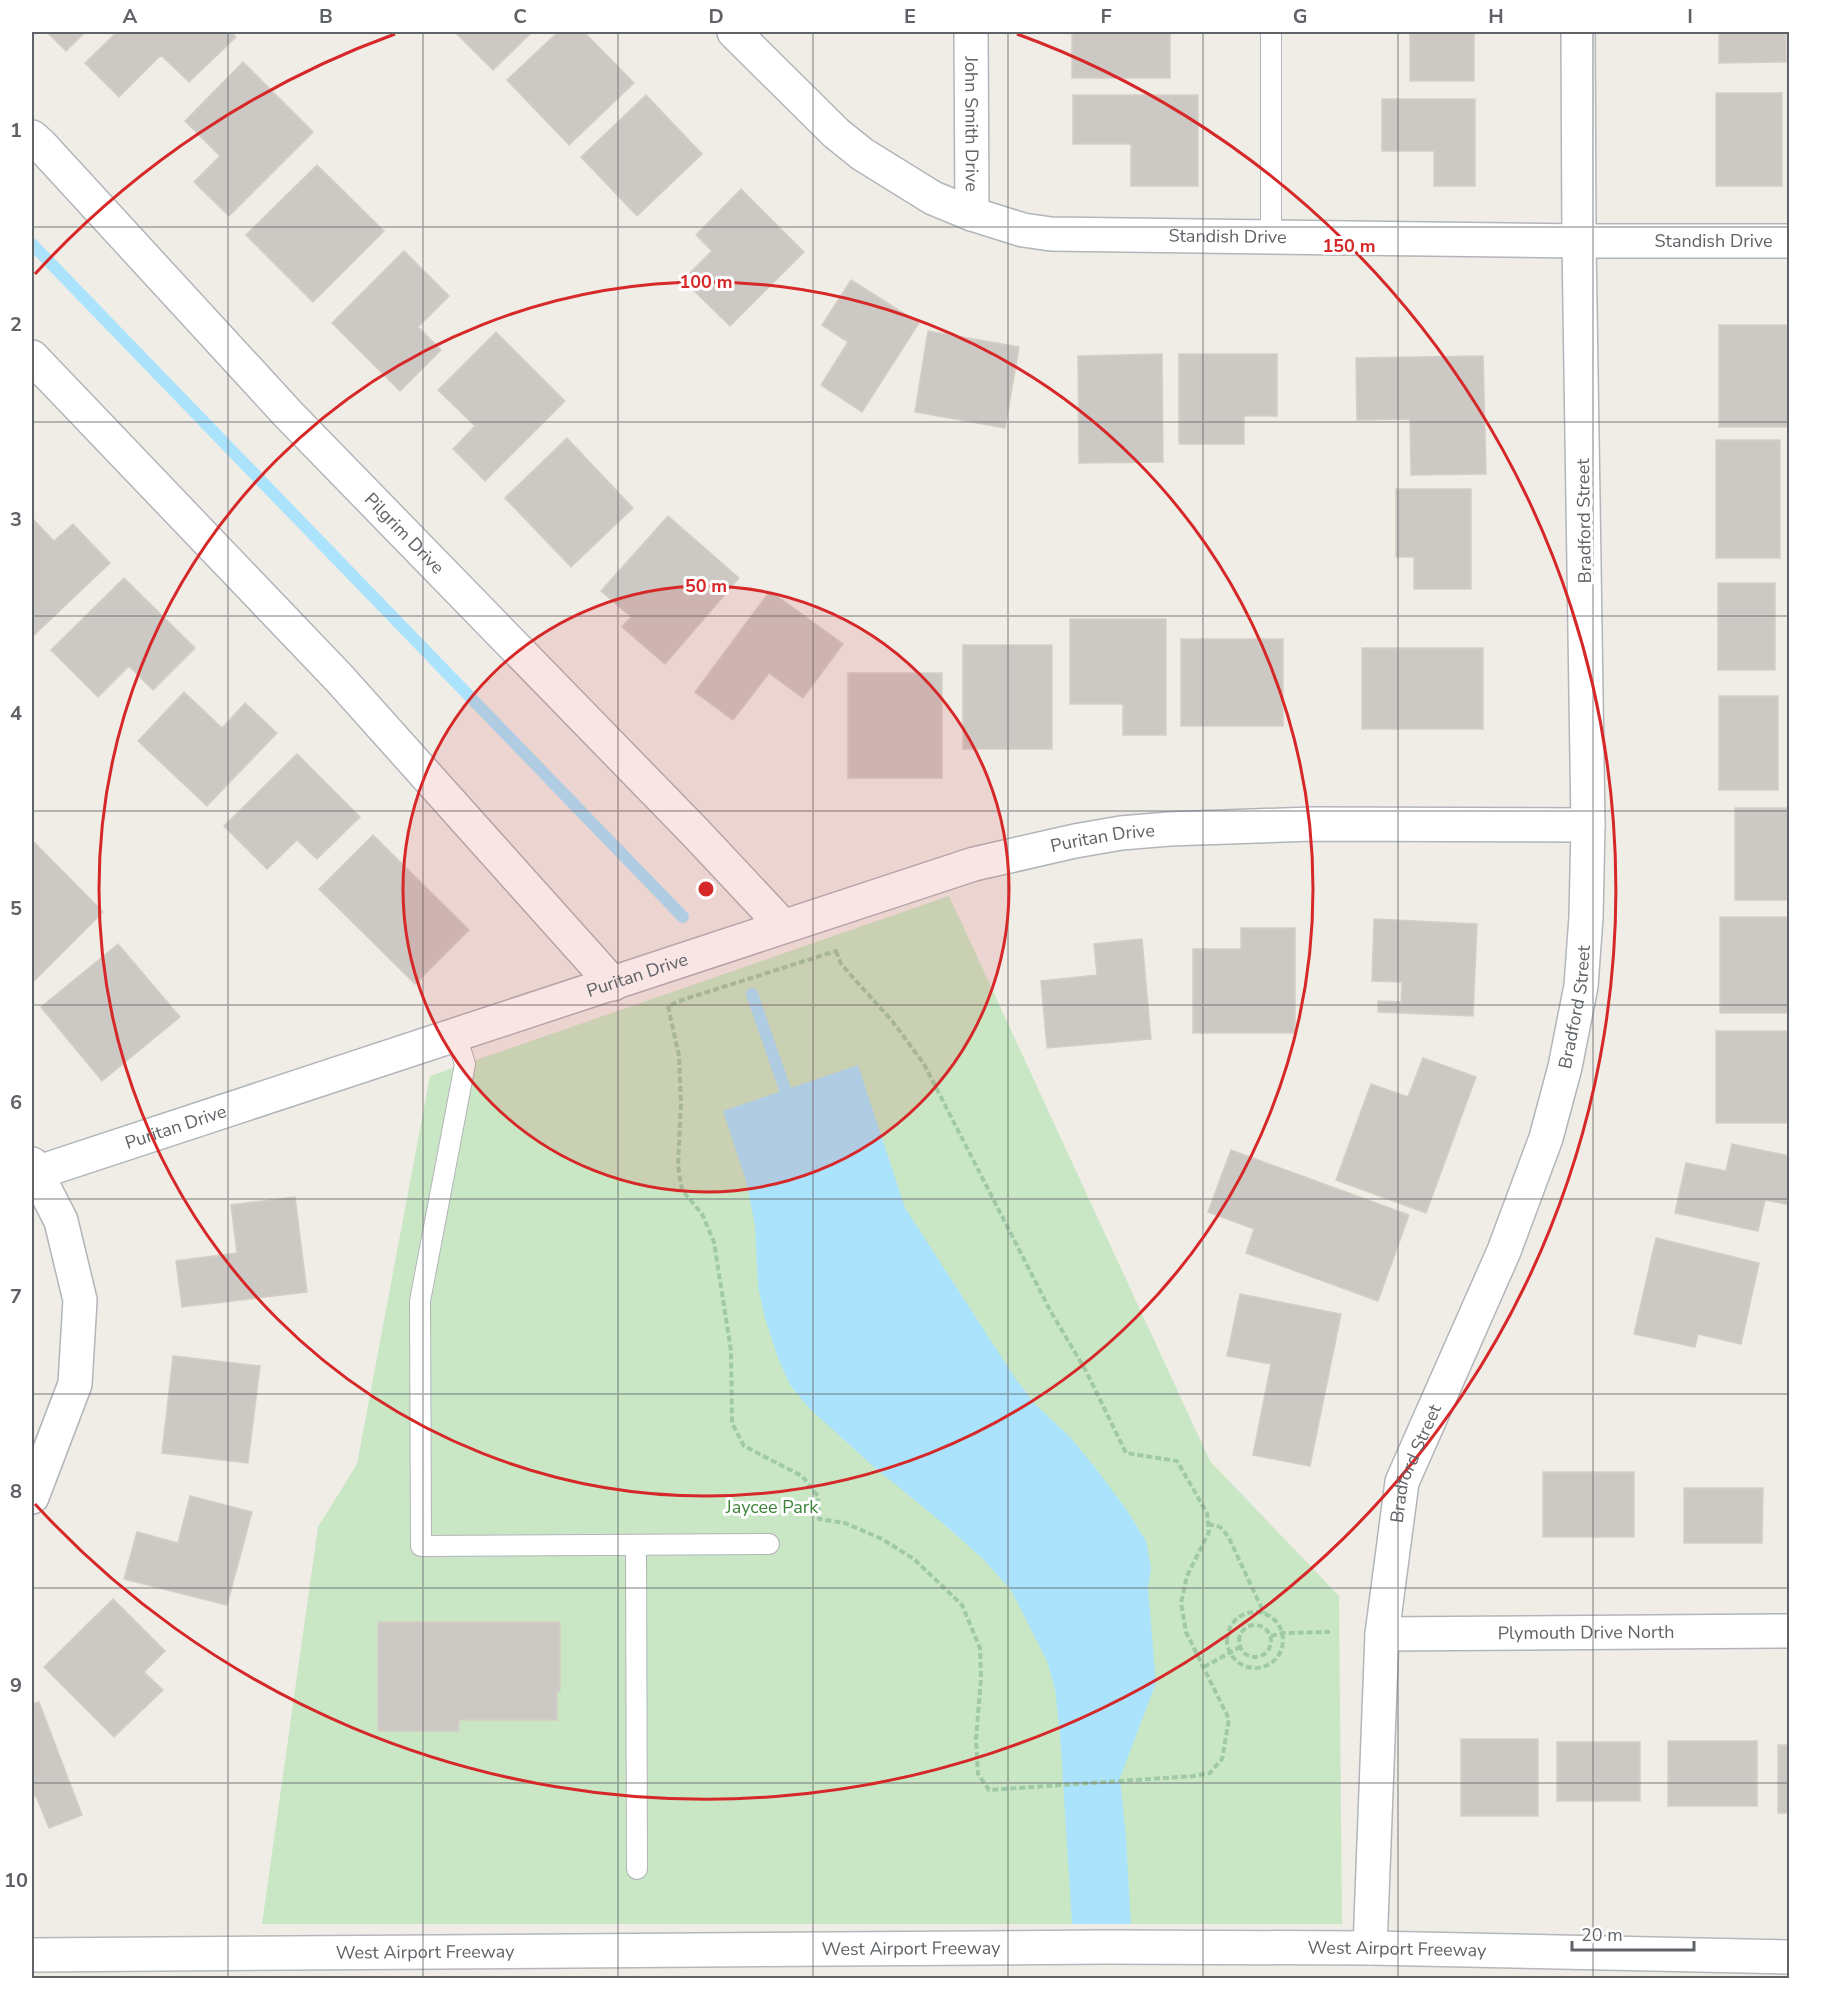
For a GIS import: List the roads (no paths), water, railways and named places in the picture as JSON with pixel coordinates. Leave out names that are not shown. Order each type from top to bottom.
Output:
[{"type":"street","name":"Standish Drive","points":[[734,32],[836,133],[854,147],[933,198],[972,214],[1023,230],[1051,234],[1580,241],[1790,241]]},
{"type":"street","name":"John Smith Drive","points":[[971,32],[972,214]]},
{"type":"street","name":"Bradford Street","points":[[1370,1948],[1382,1634],[1402,1482],[1504,1251],[1546,1138],[1565,1067],[1581,986],[1586,917],[1588,825],[1578,32]]},
{"type":"street","name":"Pilgrim Drive","points":[[32,137],[288,414],[694,831],[783,926]]},
{"type":"street","points":[[32,357],[339,678],[613,984]]},
{"type":"street","name":"Puritan Drive","points":[[32,1497],[75,1384],[80,1300],[61,1221],[34,1169],[456,1035],[974,864],[1075,841],[1121,833],[1169,829],[1311,824],[1588,825]]},
{"type":"street","name":"Plymouth Drive North","points":[[1382,1634],[1790,1631]]},
{"type":"street","name":"West Airport Freeway","points":[[32,1955],[1093,1947],[1370,1948],[1790,1957]]},
{"type":"lane","points":[[1271,32],[1271,237]]},
{"type":"lane","points":[[456,1035],[465,1064],[420,1300],[421,1545],[769,1544]]},
{"type":"lane","points":[[636,1545],[638,1869]]},
{"type":"water","points":[[858,1065],[905,1208],[1015,1378],[1035,1404],[1070,1437],[1097,1470],[1146,1541],[1151,1568],[1148,1588],[1156,1683],[1120,1778],[1131,1924],[1072,1924],[1060,1733],[1055,1689],[1047,1661],[1011,1590],[982,1558],[874,1467],[810,1409],[790,1385],[778,1358],[765,1318],[758,1286],[755,1225],[746,1181],[723,1111]]},
{"type":"waterway","points":[[32,244],[683,917]]},
{"type":"waterway","points":[[752,994],[790,1104]]},
{"type":"park label","name":"Jaycee Park","points":[[772,1507]]}]
